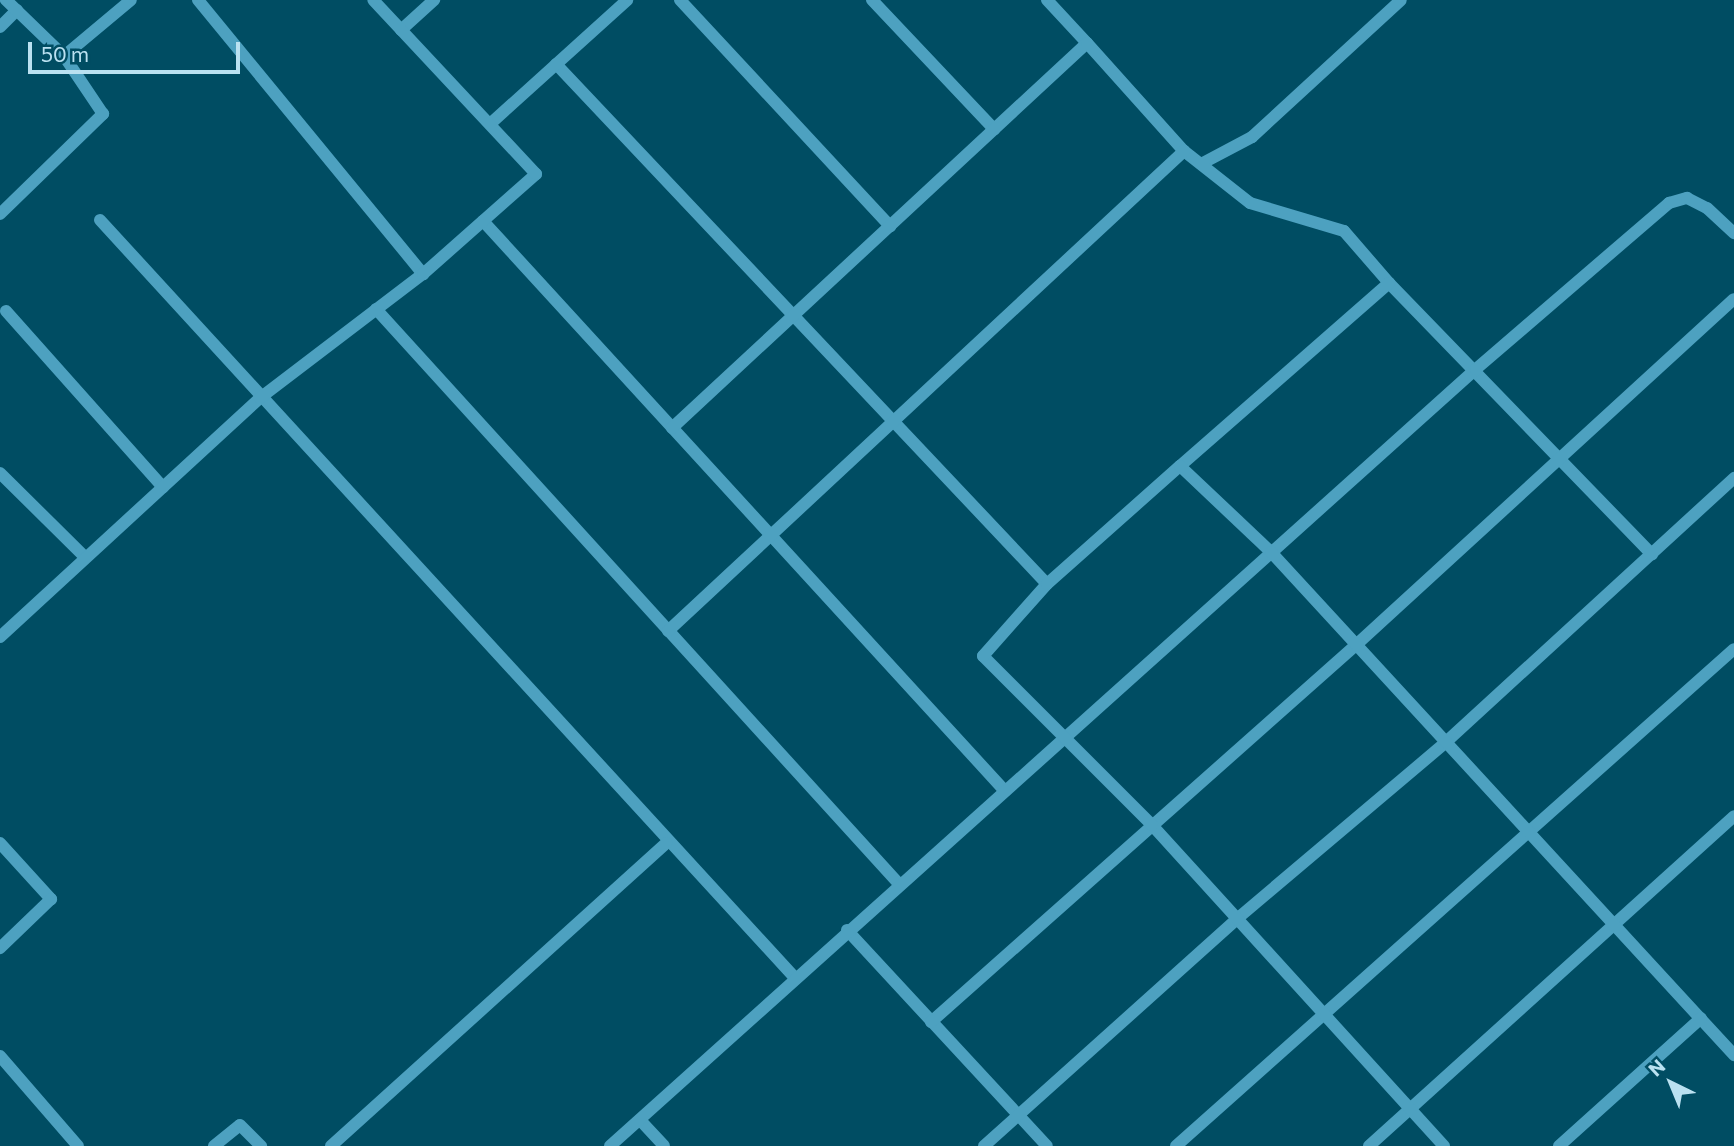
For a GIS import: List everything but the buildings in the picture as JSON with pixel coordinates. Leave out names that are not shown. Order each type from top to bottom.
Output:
[{"type":"street","points":[[0,214],[103,114],[64,56],[6,0]]},
{"type":"street","points":[[64,56],[131,0]]},
{"type":"street","points":[[198,0],[423,274]]},
{"type":"street","points":[[0,637],[84,556],[260,398],[423,274],[536,174],[373,0]]},
{"type":"street","points":[[401,30],[433,0]]},
{"type":"street","points":[[490,124],[626,0]]},
{"type":"street","points":[[680,0],[890,226]]},
{"type":"street","points":[[872,0],[994,129]]},
{"type":"street","points":[[1047,0],[1184,151],[1250,203],[1344,231],[1389,283],[1476,369],[1652,554]]},
{"type":"street","points":[[1201,164],[1252,137],[1401,0]]},
{"type":"street","points":[[0,27],[17,10]]},
{"type":"street","points":[[673,428],[1087,43]]},
{"type":"street","points":[[556,64],[791,318],[1047,584]]},
{"type":"street","points":[[668,631],[1184,151]]},
{"type":"street","points":[[610,1146],[1476,369],[1669,203],[1687,198],[1707,208],[1734,233]]},
{"type":"street","points":[[100,220],[666,843],[795,978]]},
{"type":"street","points":[[483,221],[1004,790]]},
{"type":"street","points":[[1389,283],[1047,584],[983,656],[1152,825],[1444,1146]]},
{"type":"street","points":[[931,1022],[1356,645],[1734,299]]},
{"type":"street","points":[[376,309],[900,884]]},
{"type":"street","points":[[6,311],[163,487]]},
{"type":"street","points":[[1180,466],[1271,552],[1734,1055]]},
{"type":"street","points":[[0,473],[84,556]]},
{"type":"street","points":[[984,1146],[1238,918],[1446,742],[1734,478]]},
{"type":"street","points":[[1177,1146],[1734,649]]},
{"type":"street","points":[[1369,1146],[1734,816]]},
{"type":"street","points":[[0,843],[51,899],[0,948]]},
{"type":"street","points":[[331,1146],[666,843]]},
{"type":"street","points":[[848,930],[1047,1146]]},
{"type":"street","points":[[1559,1146],[1700,1018]]},
{"type":"street","points":[[0,1056],[78,1146]]},
{"type":"street","points":[[640,1120],[664,1146]]},
{"type":"street","points":[[214,1146],[240,1125],[261,1146]]}]
